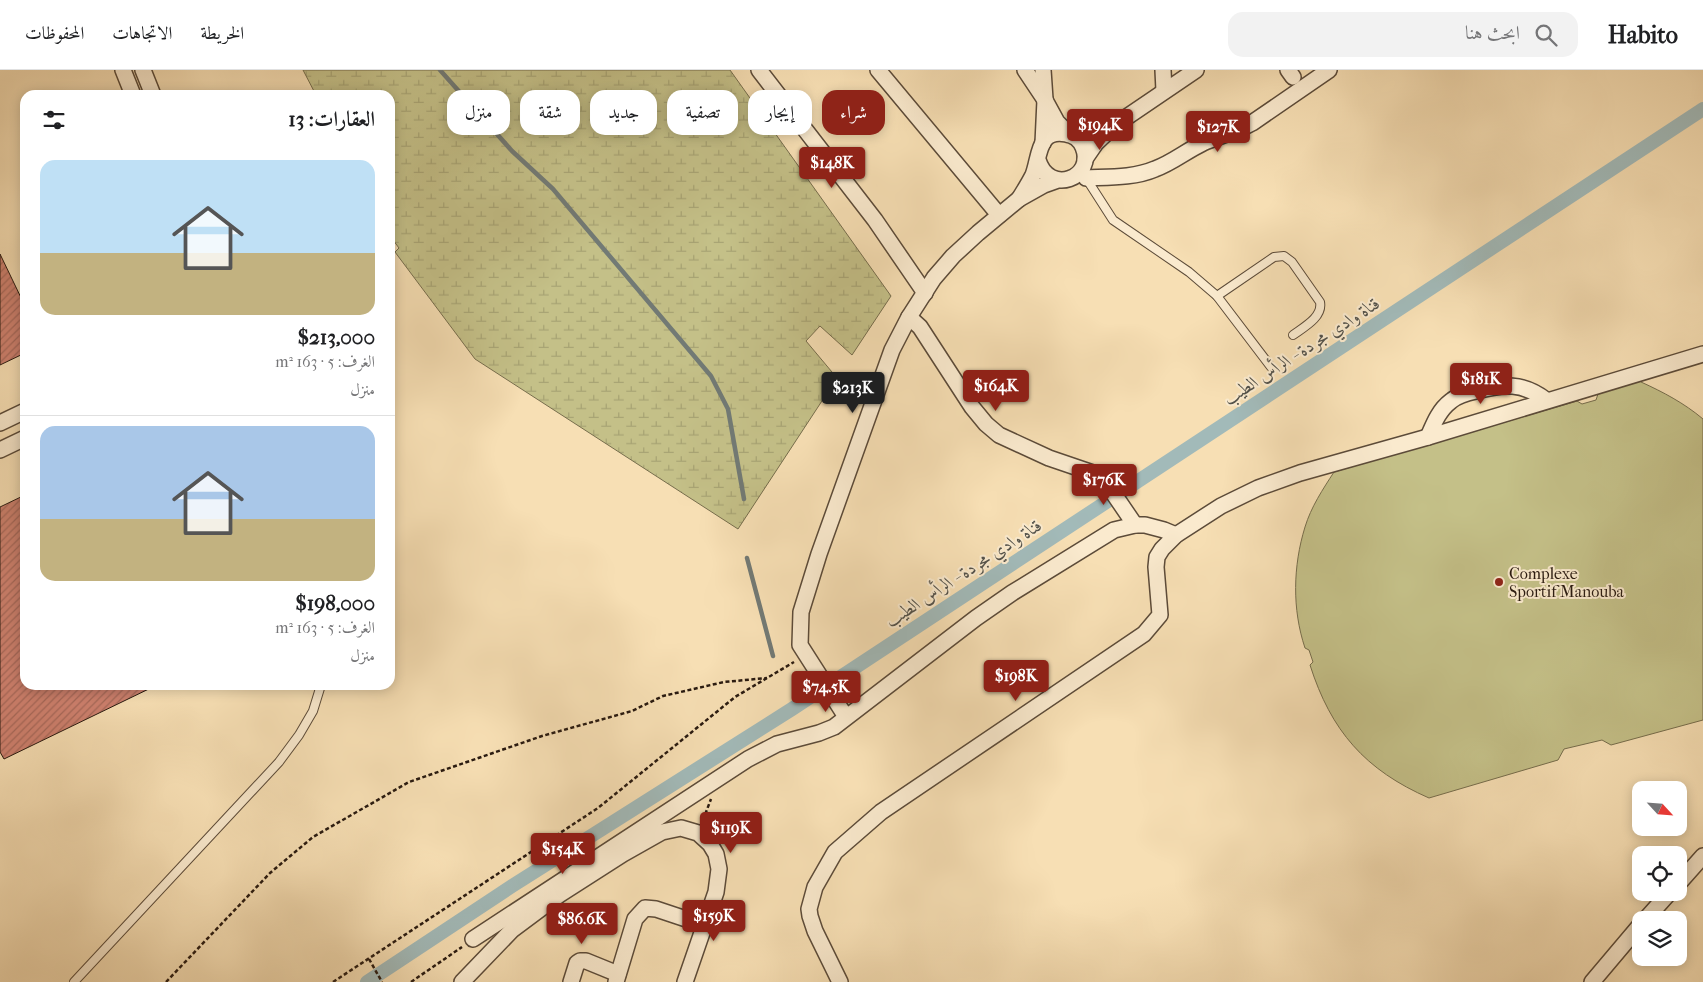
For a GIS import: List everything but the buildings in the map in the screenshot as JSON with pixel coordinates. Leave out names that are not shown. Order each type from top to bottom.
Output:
[{"type":"street","points":[[123,70],[131,90]]},
{"type":"street","points":[[144,70],[151,90]]},
{"type":"street","points":[[758,70],[875,220],[924,293]]},
{"type":"street","points":[[878,70],[999,215]]},
{"type":"street","points":[[1025,70],[1046,100],[1057,122],[1082,144],[1085,151],[1084,170]]},
{"type":"street","points":[[1043,70],[1046,100],[1043,143]]},
{"type":"street","points":[[1163,70],[1164,91]]},
{"type":"street","points":[[843,712],[800,645],[801,612],[819,554],[892,350],[909,317],[934,278],[953,256],[999,215],[1019,199],[1044,185],[1072,178],[1084,170],[1096,144],[1115,125],[1196,70]]},
{"type":"street","points":[[1084,170],[1136,175],[1153,170],[1194,148],[1252,123],[1329,70]]},
{"type":"street","points":[[1019,199],[1032,176],[1038,160],[1038,153],[1043,143],[1052,135],[1086,132],[1115,125]]},
{"type":"street","points":[[1038,160],[1045,174],[1058,180]]},
{"type":"street","points":[[909,317],[920,327],[972,407],[986,424],[999,435],[1049,458],[1093,473],[1105,481],[1132,519],[1176,535]]},
{"type":"street","points":[[840,982],[815,931],[809,909],[815,887],[835,852],[881,812],[1144,634],[1160,615],[1157,558],[1162,549],[1176,535],[1221,506],[1258,488],[1300,473],[1428,437],[1703,354]]},
{"type":"street","points":[[1428,437],[1442,409],[1452,400],[1465,393],[1508,385],[1531,390],[1546,400]]},
{"type":"street","points":[[0,423],[20,413]]},
{"type":"street","points":[[0,450],[20,440]]},
{"type":"street","points":[[473,939],[762,751],[792,739],[819,733],[834,727],[843,712],[976,618],[1012,593],[1132,519]]},
{"type":"street","points":[[462,982],[512,930],[559,896],[623,854],[662,832],[674,828],[698,833],[710,844],[716,854],[719,869],[716,892],[685,982]]},
{"type":"street","points":[[1687,873],[1703,856]]},
{"type":"street","points":[[1653,911],[1662,901]]},
{"type":"street","points":[[570,982],[580,960],[586,961],[617,978],[636,919],[645,908],[656,909],[704,925]]},
{"type":"street","points":[[1592,982],[1632,935]]},
{"type":"lane","points":[[1084,170],[1113,220],[1189,272],[1216,296],[1271,368]]},
{"type":"lane","points":[[1216,296],[1274,257],[1289,258],[1320,302],[1318,314],[1293,336]]},
{"type":"lane","points":[[74,982],[279,762],[299,735],[312,711],[319,690]]},
{"type":"path","points":[[333,982],[598,808],[735,698],[806,654]]},
{"type":"path","points":[[166,982],[270,873],[313,836],[409,782],[542,736],[632,711],[663,696],[724,682],[766,678]]},
{"type":"path","points":[[698,833],[720,778]]},
{"type":"path","points":[[411,982],[473,939]]},
{"type":"path","points":[[369,959],[382,982]]},
{"type":"green space","points":[[303,70],[730,70],[748,95],[748,135],[776,135],[891,296],[852,355],[820,326],[806,341],[837,378],[738,529],[475,359],[395,252],[399,248],[395,243],[395,90],[313,90]]},
{"type":"green space","name":"Complexe Sportif Manouba","points":[[1640,376],[1641,382],[1673,398],[1703,419],[1703,720],[1611,745],[1602,740],[1564,749],[1558,760],[1429,798],[1386,775],[1353,746],[1328,710],[1310,665],[1313,662],[1309,650],[1305,648],[1298,618],[1296,572],[1301,542],[1311,512],[1334,472],[1577,401],[1582,404],[1596,400],[1600,388]]},
{"type":"waterway","points":[[440,70],[512,151],[553,189],[711,376],[728,409],[744,499]]},
{"type":"waterway","name":"قناة وادي مجردة - الرأس الطيب","points":[[367,982],[512,886],[792,709],[1703,109]]},
{"type":"waterway","points":[[747,558],[773,656]]},
{"type":"place","name":"Complexe Sportif Manouba","points":[[1499,582]]}]
